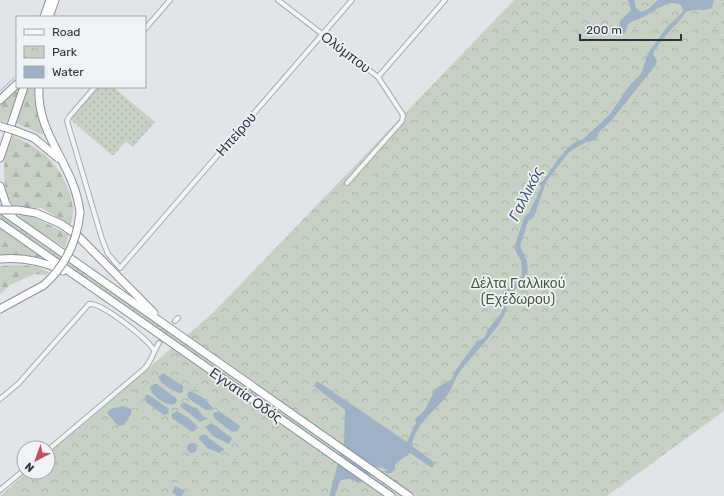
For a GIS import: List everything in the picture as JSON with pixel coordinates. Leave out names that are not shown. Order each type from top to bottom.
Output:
[{"type":"highway","points":[[44,16],[50,0]]},
{"type":"highway","points":[[49,16],[55,0]]},
{"type":"highway","points":[[0,100],[16,85]]},
{"type":"highway","points":[[0,158],[24,88]]},
{"type":"highway","points":[[0,309],[44,285],[58,271],[68,256],[77,232],[80,213],[74,184],[43,122],[39,104],[38,88]]},
{"type":"highway","points":[[0,126],[16,130],[44,144],[66,167]]},
{"type":"highway","points":[[0,186],[6,204],[14,216],[35,234]]},
{"type":"highway","points":[[0,210],[163,323]]},
{"type":"highway","points":[[0,210],[18,210],[36,213],[61,224],[77,235],[163,323]]},
{"type":"highway","points":[[0,223],[101,294]]},
{"type":"highway","points":[[0,259],[25,259],[48,264],[101,294]]},
{"type":"highway","name":"Εγνατία Οδός","points":[[101,294],[391,496]]},
{"type":"highway","name":"Εγνατία Οδός","points":[[163,323],[408,495]]},
{"type":"street","points":[[146,28],[170,0]]},
{"type":"street","name":"Ολύμπου","points":[[278,0],[378,77],[403,115],[402,121],[347,183]]},
{"type":"street","name":"Ηπείρου","points":[[94,88],[69,117],[68,123],[102,239],[108,254],[120,268],[352,0]]},
{"type":"street","points":[[378,77],[445,0]]},
{"type":"street","points":[[0,399],[18,384],[90,304],[96,304],[111,314],[144,339],[154,350]]},
{"type":"street","points":[[56,443],[144,369],[152,359],[154,350],[159,343]]},
{"type":"street","points":[[0,490],[16,477]]},
{"type":"green space","name":"Δέλτα Γαλλικού (Εχέδωρου)","points":[[514,0],[724,0],[724,411],[607,496],[0,496],[18,480],[56,480],[56,447],[214,312]]},
{"type":"green space","points":[[18,88],[22,88],[11,121],[0,122],[0,103]]},
{"type":"green space","points":[[28,88],[36,88],[36,104],[43,135],[16,123]]},
{"type":"green space","points":[[96,88],[114,88],[155,122],[133,147],[126,141],[113,156],[71,120],[74,114]]},
{"type":"green space","points":[[13,136],[33,146],[49,158],[61,173],[66,183],[73,206],[73,217],[70,225],[42,208],[36,208],[34,217],[69,235],[65,248],[25,221],[13,207],[6,187],[4,166],[9,145]]},
{"type":"green space","points":[[0,214],[195,349],[256,398],[0,221]]},
{"type":"green space","points":[[0,227],[54,262],[25,255],[0,255]]},
{"type":"green space","points":[[0,266],[36,266],[49,272],[46,275],[35,274],[10,285],[0,295]]},
{"type":"water","points":[[628,0],[634,0],[636,8],[641,12],[647,10],[658,0],[714,0],[712,8],[686,12],[656,48],[653,54],[657,61],[655,66],[611,121],[599,132],[596,140],[586,142],[569,152],[546,182],[534,217],[528,221],[520,246],[527,261],[528,271],[520,285],[507,296],[506,311],[497,327],[464,366],[448,394],[416,432],[412,446],[435,463],[432,468],[410,453],[395,464],[395,469],[391,473],[385,473],[387,469],[377,467],[364,481],[358,483],[354,480],[345,479],[340,481],[335,496],[329,496],[344,442],[345,410],[314,386],[317,381],[407,442],[416,423],[415,419],[425,410],[435,389],[452,379],[455,371],[477,341],[484,338],[489,328],[503,311],[501,302],[505,289],[516,283],[522,275],[521,261],[514,248],[524,218],[529,213],[541,187],[539,183],[543,181],[555,163],[572,144],[582,140],[610,114],[629,86],[641,74],[648,53],[667,27],[683,12],[682,7],[679,4],[667,4],[644,17],[629,23],[625,33],[621,35],[619,30],[620,21],[631,10]]},
{"type":"water","points":[[163,373],[183,386],[183,392],[180,393],[173,390],[162,382],[158,377]]},
{"type":"water","points":[[157,384],[176,398],[177,401],[175,404],[168,404],[156,397],[150,387]]},
{"type":"water","points":[[190,391],[202,397],[213,408],[206,410],[188,398],[187,394]]},
{"type":"water","points":[[145,395],[149,395],[169,409],[168,414],[164,415],[146,402]]},
{"type":"water","points":[[183,402],[197,409],[206,419],[200,422],[180,406]]},
{"type":"water","points":[[123,406],[131,409],[131,414],[124,425],[118,426],[107,413],[111,409]]},
{"type":"water","points":[[177,411],[190,419],[197,426],[196,430],[192,432],[172,418],[172,414]]},
{"type":"water","points":[[219,411],[240,426],[238,431],[232,432],[214,418],[213,413]]},
{"type":"water","points":[[211,423],[232,438],[229,444],[213,436],[205,427]]},
{"type":"water","points":[[203,434],[224,449],[223,451],[219,453],[207,448],[198,438]]},
{"type":"water","points":[[190,443],[194,443],[196,444],[196,452],[190,453],[187,450],[187,446]]},
{"type":"water","points":[[175,486],[185,491],[182,496],[177,496],[172,492]]},
{"type":"waterway","points":[[0,91],[14,78]]},
{"type":"tunnel","points":[[163,338],[175,321]]},
{"type":"water label","name":"Γαλλικός","points":[[526,194]]}]
